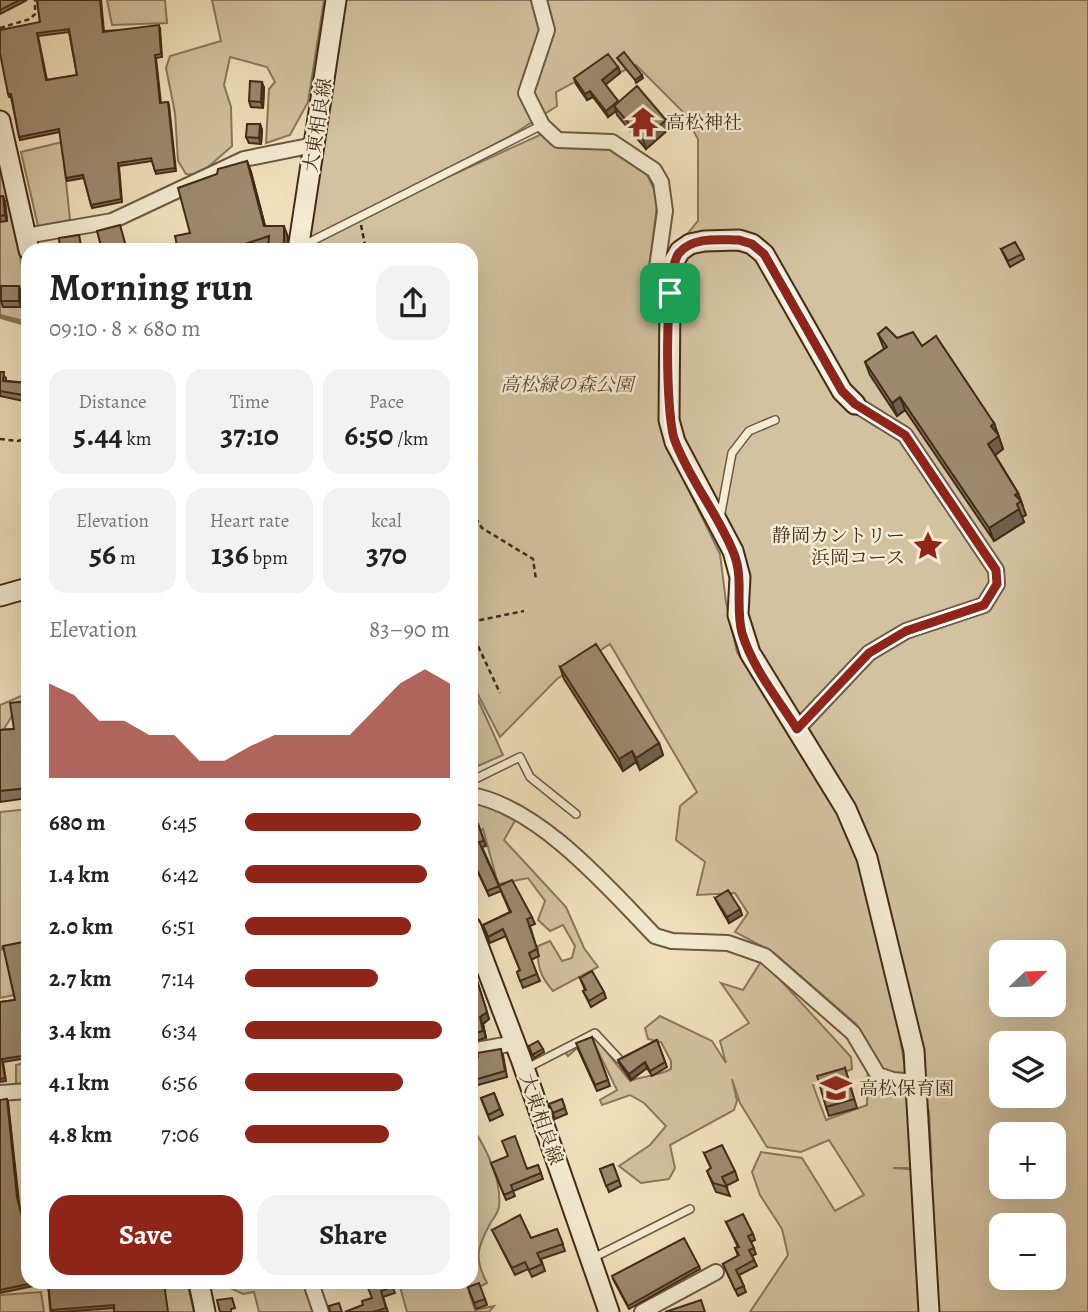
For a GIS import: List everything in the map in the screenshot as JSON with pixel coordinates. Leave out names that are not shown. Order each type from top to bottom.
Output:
[{"type":"street","name":"大東相良線","points":[[299,243],[336,0]]},
{"type":"street","points":[[539,0],[547,30],[526,93],[542,125],[558,140],[612,142],[654,170],[663,190],[666,211],[655,282],[670,293]]},
{"type":"street","points":[[0,121],[28,243],[112,221],[244,159],[314,145]]},
{"type":"street","points":[[797,729],[869,653],[906,631],[984,605],[997,584],[996,570],[905,435],[855,404],[842,391],[764,254],[752,244],[739,240],[690,244],[680,251],[673,263],[670,293],[669,420],[675,442],[738,566],[737,598],[742,634],[750,653],[846,809],[863,846],[908,1024],[918,1082],[929,1312]]},
{"type":"street","points":[[0,596],[21,590]]},
{"type":"street","points":[[478,796],[519,813],[576,858],[654,936],[672,941],[728,943],[765,956],[853,1033],[878,1075],[893,1080],[918,1082]]},
{"type":"street","name":"大東相良線","points":[[478,948],[525,1069],[609,1312]]},
{"type":"street","points":[[478,1050],[515,1043]]},
{"type":"street","points":[[0,1093],[21,1092]]},
{"type":"street","points":[[642,1312],[716,1272]]},
{"type":"street","points":[[200,1289],[205,1312]]},
{"type":"street","points":[[314,1289],[321,1312]]},
{"type":"lane","points":[[310,243],[542,125]]},
{"type":"lane","points":[[719,524],[732,453],[749,431],[775,420]]},
{"type":"lane","points":[[478,778],[520,757],[530,777],[576,814]]},
{"type":"lane","points":[[525,1069],[595,1033],[619,1059]]},
{"type":"lane","points":[[590,1259],[690,1209]]},
{"type":"path","points":[[0,28],[30,19],[35,13],[35,0]]},
{"type":"path","points":[[359,218],[364,243]]},
{"type":"path","points":[[0,439],[21,440]]},
{"type":"path","points":[[478,522],[482,528],[533,559],[536,580]]},
{"type":"path","points":[[478,621],[524,611]]},
{"type":"path","points":[[478,646],[500,693]]},
{"type":"green space","points":[[107,0],[165,0],[167,23],[112,25]]},
{"type":"green space","points":[[212,0],[324,0],[308,102],[290,135],[266,143],[269,89],[275,82],[267,67],[230,57],[224,85],[231,107],[232,146],[199,175],[186,174],[178,161],[175,113],[166,68],[170,56],[221,41]]},
{"type":"green space","name":"高松緑の森公園","points":[[342,0],[1088,0],[1088,1312],[750,1312],[788,1255],[782,1229],[760,1195],[752,1172],[761,1152],[802,1158],[835,1211],[864,1195],[829,1140],[801,1152],[767,1147],[740,1103],[732,1079],[737,1101],[734,1110],[670,1145],[675,1168],[669,1179],[641,1183],[619,1166],[650,1145],[666,1126],[644,1103],[630,1095],[602,1105],[600,1100],[617,1090],[594,1043],[577,1048],[568,1056],[563,1050],[593,1035],[630,1081],[671,1069],[671,1061],[661,1042],[648,1039],[645,1028],[660,1016],[712,1041],[726,1063],[720,1041],[749,1023],[721,983],[743,990],[762,960],[851,1057],[852,1069],[813,1085],[826,1120],[867,1105],[868,1044],[856,1024],[773,952],[735,932],[748,913],[735,893],[697,895],[705,862],[676,840],[680,806],[697,792],[610,644],[557,679],[500,737],[478,695],[478,243],[311,243],[306,239]],"holes":[[[609,58],[621,72],[636,65],[683,112],[698,139],[698,221],[652,277],[649,269],[658,198],[646,172],[611,149],[542,134],[349,222],[512,135],[557,106],[556,92],[595,71]],[[667,446],[706,485],[751,635],[836,812],[737,652],[726,602],[720,554]],[[879,945],[929,1112],[932,1171],[893,1168],[922,1168],[898,1026]]]},
{"type":"green space","points":[[62,142],[70,220],[38,226],[21,152]]},
{"type":"green space","points":[[0,159],[21,262],[21,320],[0,315]]},
{"type":"green space","points":[[21,696],[21,710],[14,713],[0,735],[0,705]]},
{"type":"green space","points":[[478,700],[503,755],[478,766]]},
{"type":"green space","points":[[478,801],[516,819],[504,840],[566,907],[584,948],[598,967],[553,991],[540,970],[538,946],[550,941],[562,961],[572,958],[575,946],[563,925],[550,931],[538,920],[545,901],[528,878],[498,884],[483,829],[478,832]]},
{"type":"green space","points":[[21,810],[21,944],[0,948],[0,812]]},
{"type":"green space","points":[[4,949],[14,995],[0,998],[0,950]]},
{"type":"green space","points":[[21,1064],[21,1087],[16,1087],[16,1065]]},
{"type":"green space","points":[[478,1136],[492,1164],[499,1196],[498,1209],[479,1252],[480,1266],[487,1283],[478,1288]]},
{"type":"green space","points":[[48,1289],[188,1289],[194,1312],[50,1312]]},
{"type":"green space","points":[[233,1289],[306,1289],[313,1312],[259,1312],[254,1292],[243,1294]]},
{"type":"green space","points":[[401,1289],[475,1289],[469,1292],[475,1310],[494,1306],[489,1312],[407,1312]]},
{"type":"green space","points":[[41,1292],[44,1312],[0,1312],[0,1295]]},
{"type":"building","points":[[0,0],[20,0],[0,10]]},
{"type":"building","points":[[37,0],[100,0],[103,32],[159,25],[161,54],[155,55],[160,103],[168,102],[175,168],[155,171],[151,158],[118,163],[121,199],[91,205],[83,175],[66,178],[59,129],[19,137],[0,53],[0,30],[40,22]],"holes":[[[69,29],[77,75],[46,80],[37,33]]]},
{"type":"building","points":[[624,52],[642,75],[635,80],[617,58]]},
{"type":"building","points":[[608,54],[618,67],[602,80],[618,101],[606,111],[590,91],[585,94],[574,78]]},
{"type":"building","points":[[250,81],[262,82],[261,102],[249,101]]},
{"type":"building","name":"高松神社","points":[[637,86],[666,120],[643,140],[614,106]]},
{"type":"building","points":[[247,124],[260,124],[259,138],[246,137]]},
{"type":"building","points":[[247,161],[264,226],[284,226],[284,243],[268,243],[269,236],[248,243],[176,243],[175,236],[190,233],[178,188],[217,174],[218,169]]},
{"type":"building","points":[[0,196],[3,196],[5,215],[0,216]]},
{"type":"building","points":[[120,225],[125,243],[100,243],[97,231]]},
{"type":"building","points":[[79,235],[81,243],[59,243],[59,238]]},
{"type":"building","points":[[1015,242],[1022,254],[1008,261],[1001,249]]},
{"type":"building","points":[[1,286],[19,286],[19,301],[1,301]]},
{"type":"building","points":[[886,327],[897,338],[913,332],[922,346],[936,336],[994,423],[991,426],[999,436],[988,444],[1018,493],[1015,495],[1021,501],[1017,504],[1019,509],[989,528],[900,397],[892,403],[865,362],[887,347],[878,334]]},
{"type":"building","points":[[0,372],[4,372],[3,381],[21,382],[21,395],[0,391]]},
{"type":"building","points":[[596,644],[659,743],[636,758],[632,751],[619,759],[560,667]]},
{"type":"building","points":[[21,702],[21,789],[0,791],[0,730],[14,729],[10,703]]},
{"type":"building","points":[[478,824],[484,841],[479,842],[499,886],[487,891],[478,872]]},
{"type":"building","points":[[512,880],[532,917],[527,919],[537,949],[529,953],[537,974],[520,981],[517,972],[520,970],[503,929],[488,937],[483,925],[511,912],[499,886]]},
{"type":"building","points":[[728,890],[740,909],[727,917],[715,898]]},
{"type":"building","points":[[21,942],[21,1056],[2,1059],[5,1078],[0,1079],[0,1002],[15,1000],[3,946]]},
{"type":"building","points":[[592,971],[604,992],[589,1001],[580,978]]},
{"type":"building","points":[[478,984],[487,1012],[480,1017],[483,1031],[478,1032]]},
{"type":"building","points":[[592,1037],[608,1080],[595,1085],[576,1043]]},
{"type":"building","points":[[657,1040],[665,1062],[650,1071],[645,1062],[629,1074],[618,1060]]},
{"type":"building","points":[[538,1041],[543,1049],[532,1055],[529,1046]]},
{"type":"building","points":[[501,1049],[505,1071],[478,1079],[478,1053]]},
{"type":"building","points":[[845,1068],[854,1099],[826,1107],[817,1076]]},
{"type":"building","points":[[494,1093],[500,1109],[488,1115],[481,1098]]},
{"type":"building","points":[[7,1099],[21,1213],[21,1286],[0,1290],[0,1100]]},
{"type":"building","points":[[562,1099],[565,1108],[553,1113],[549,1104]]},
{"type":"building","points":[[515,1136],[527,1169],[538,1165],[541,1173],[511,1185],[513,1191],[504,1195],[491,1163],[508,1156],[502,1141]]},
{"type":"building","points":[[722,1145],[735,1171],[722,1177],[727,1187],[713,1183],[707,1171],[711,1168],[704,1153]]},
{"type":"building","points":[[613,1164],[619,1180],[606,1186],[600,1169]]},
{"type":"building","points":[[743,1214],[753,1234],[748,1236],[754,1248],[749,1250],[754,1260],[736,1270],[744,1286],[735,1290],[723,1264],[739,1255],[735,1248],[739,1247],[726,1222]]},
{"type":"building","points":[[520,1215],[531,1238],[557,1229],[563,1244],[537,1253],[542,1264],[529,1270],[525,1262],[512,1268],[492,1230]]},
{"type":"building","points":[[684,1238],[699,1266],[628,1306],[612,1276]]},
{"type":"building","points":[[478,1283],[485,1299],[474,1303],[469,1289],[478,1289]]},
{"type":"building","points":[[49,1289],[165,1289],[168,1312],[114,1312],[114,1305],[51,1310]]},
{"type":"building","points":[[368,1289],[386,1289],[381,1291],[386,1308],[373,1312],[345,1312],[363,1305],[362,1301],[372,1298]]},
{"type":"building","points":[[232,1298],[235,1308],[231,1309],[231,1312],[220,1312],[217,1300]]},
{"type":"building","points":[[701,1300],[705,1312],[665,1312]]},
{"type":"building","points":[[339,1303],[342,1312],[330,1312],[329,1306]]},
{"type":"waterway","points":[[0,317],[21,323]]},
{"type":"place","name":"高松神社","points":[[643,122]]},
{"type":"place","name":"静岡カントリー 浜岡コース","points":[[928,546]]},
{"type":"place","name":"高松保育園","points":[[836,1088]]},
{"type":"route","points":[[739,240],[752,244],[764,254],[842,391],[855,404],[905,435],[996,570],[997,584],[984,605],[906,631],[869,653],[797,729],[750,653],[738,615],[740,577],[733,551],[675,442],[669,420],[670,293],[673,263],[680,251],[690,244],[739,240]]}]
